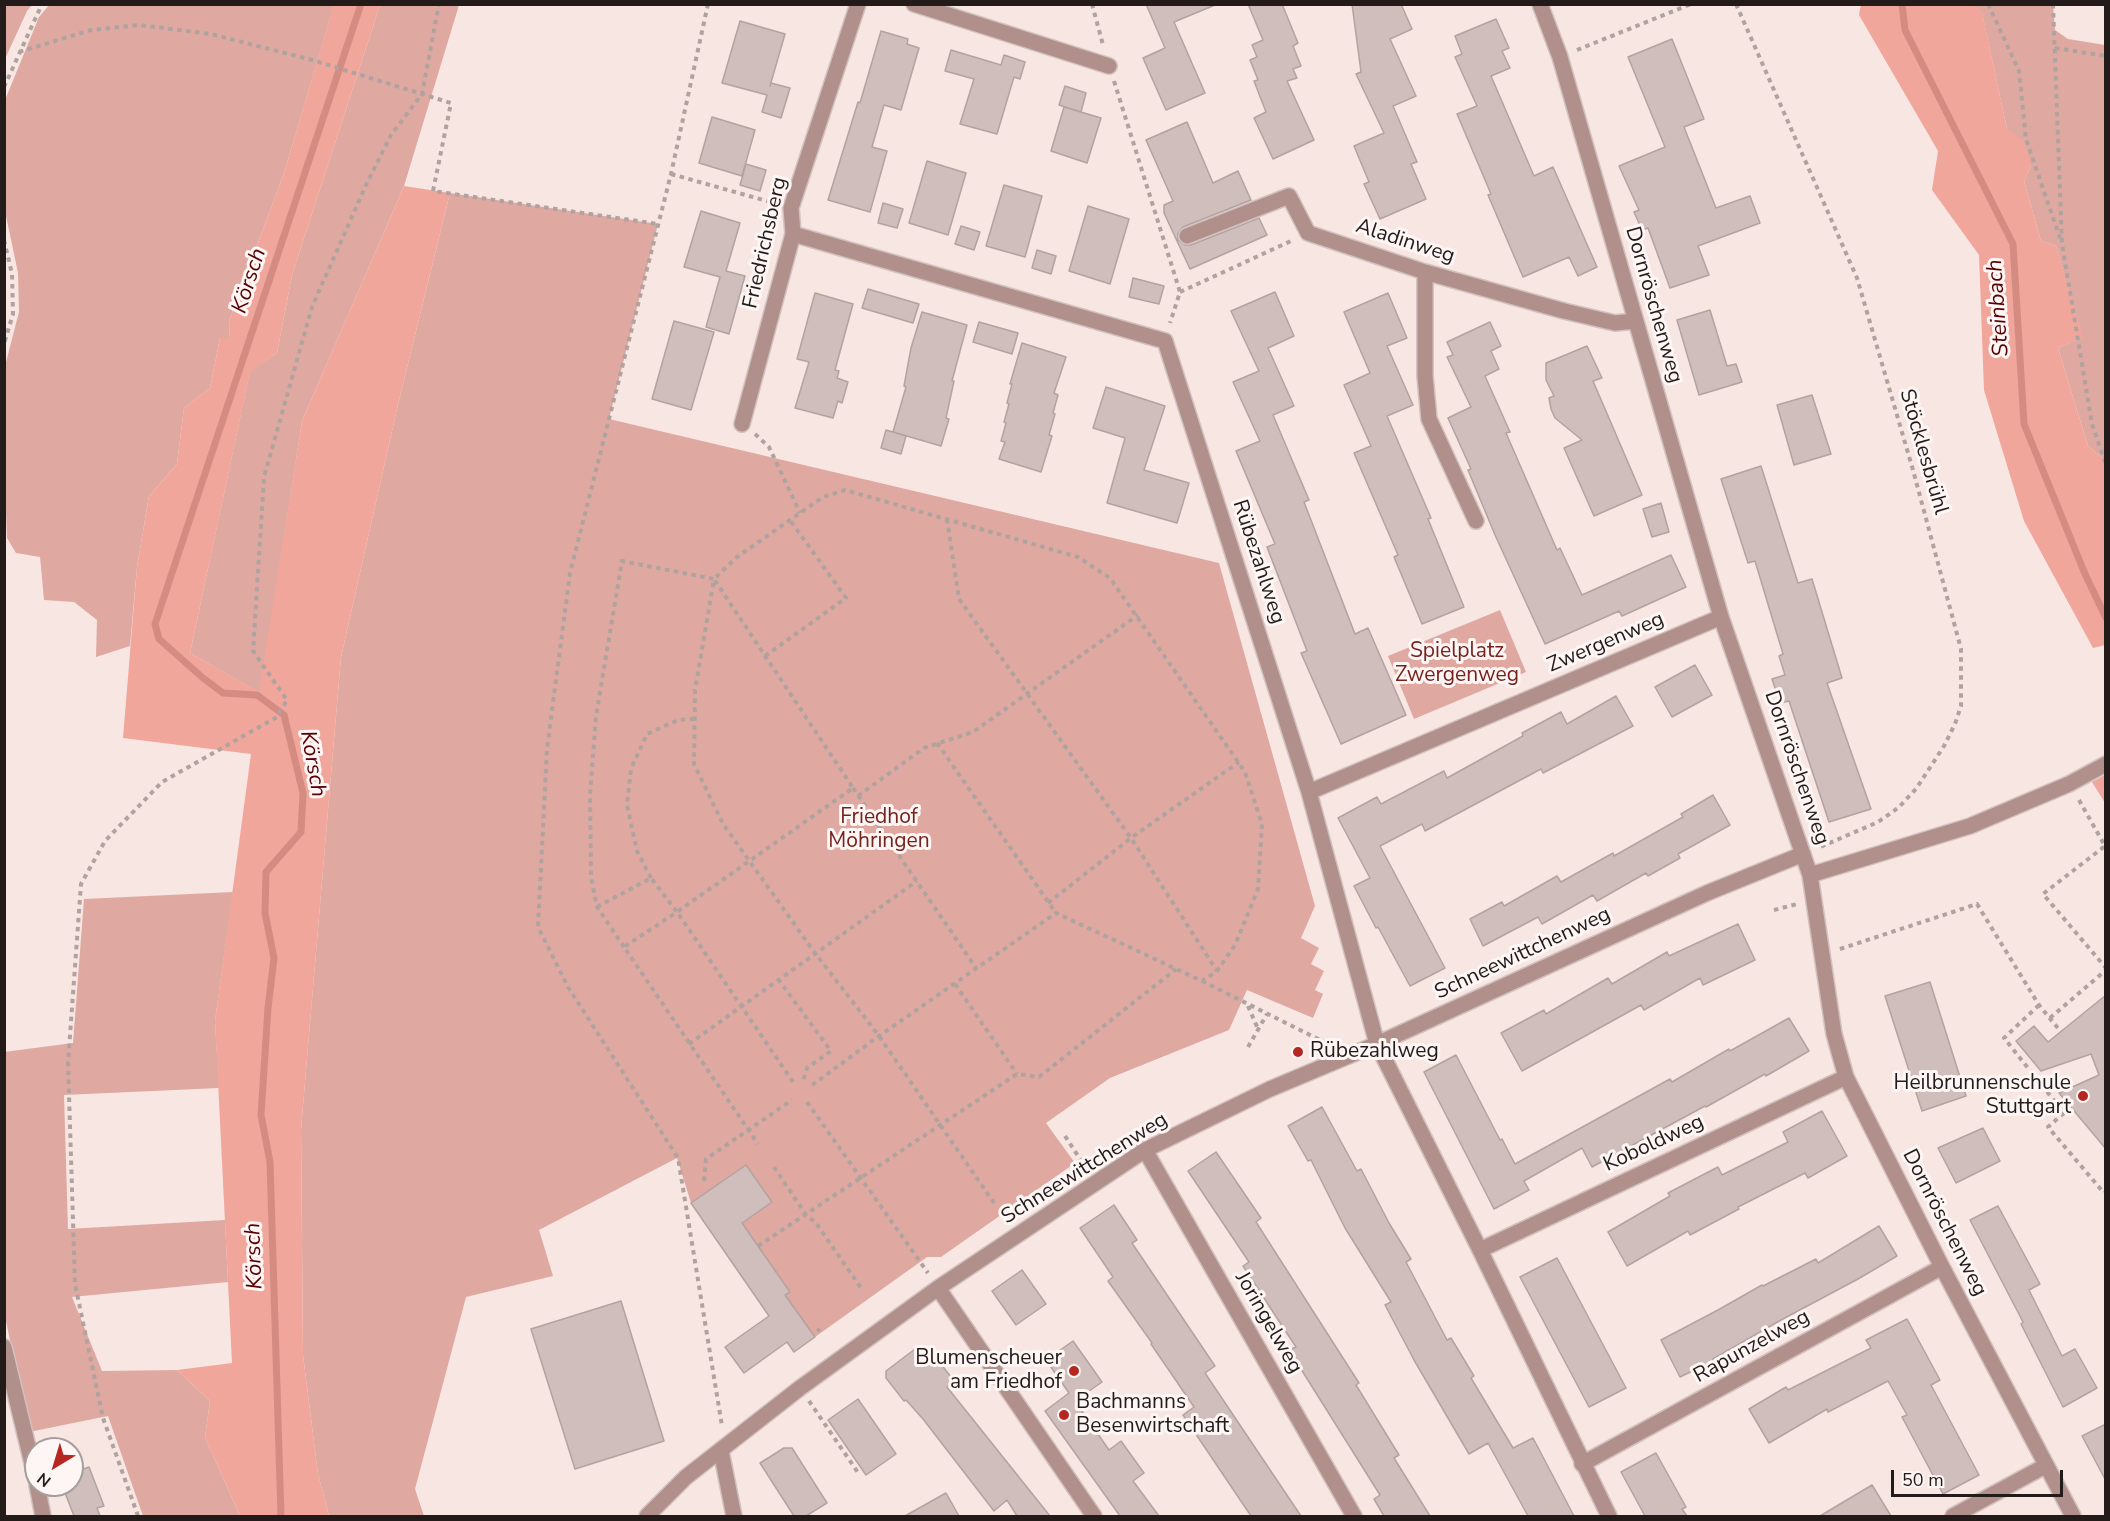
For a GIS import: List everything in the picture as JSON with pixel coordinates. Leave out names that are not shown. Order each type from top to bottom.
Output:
[{"type":"street","name":"Friedrichsberg","points":[[742,423],[793,234],[791,208],[858,4]]},
{"type":"street","points":[[914,4],[1109,66]]},
{"type":"street","name":"Dornröschenweg","points":[[1540,4],[1560,57],[1721,617],[1810,875],[1834,1034],[1846,1077],[1942,1267],[2073,1516]]},
{"type":"street","points":[[1187,237],[1288,196],[1308,233]]},
{"type":"street","name":"Aladinweg","points":[[1308,233],[1425,272],[1605,321],[1615,323],[1635,321]]},
{"type":"street","points":[[793,234],[1165,341]]},
{"type":"street","points":[[1425,272],[1425,376],[1429,419],[1476,521]]},
{"type":"street","name":"Rübezahlweg","points":[[1165,341],[1309,792],[1377,1044],[1609,1516]]},
{"type":"street","name":"Zwergenweg","points":[[1309,792],[1721,617]]},
{"type":"street","points":[[1810,875],[1970,826],[2069,784],[2106,764]]},
{"type":"street","name":"Schneewittchenweg","points":[[646,1516],[686,1477],[800,1389],[938,1288],[1145,1150],[1270,1089],[1377,1044],[1707,892],[1803,854]]},
{"type":"street","name":"Koboldweg","points":[[1480,1250],[1846,1077]]},
{"type":"street","name":"Joringelweg","points":[[1145,1150],[1354,1516]]},
{"type":"street","name":"Rapunzelweg","points":[[1582,1464],[1942,1267]]},
{"type":"street","points":[[938,1288],[1094,1516]]},
{"type":"street","points":[[4,1347],[26,1437]]},
{"type":"street","points":[[721,1451],[734,1516]]},
{"type":"street","points":[[1953,1516],[2045,1466]]},
{"type":"street","points":[[39,1497],[43,1516]]},
{"type":"path","points":[[4,87],[42,4]]},
{"type":"path","points":[[138,1516],[103,1418],[75,1284],[68,1063],[81,884],[105,841],[162,782],[277,717],[287,700],[253,651],[264,477],[312,307],[391,135],[422,94],[439,4]]},
{"type":"path","points":[[708,4],[671,174],[570,573],[547,749],[538,927],[568,987],[678,1158],[722,1419],[721,1451]]},
{"type":"path","points":[[1092,4],[1109,66],[1180,292],[1165,341]]},
{"type":"path","points":[[1560,57],[1691,4]]},
{"type":"path","name":"Stöcklesbrühl","points":[[1736,4],[1857,278],[1913,470],[1960,649],[1961,706],[1944,746],[1916,789],[1898,808],[1878,822],[1803,854]]},
{"type":"path","points":[[1988,4],[2019,71],[2026,139],[2062,244]]},
{"type":"path","points":[[2053,4],[2062,244],[2092,424],[2106,465]]},
{"type":"path","points":[[19,52],[91,30],[139,25],[211,34],[312,60],[451,103],[433,191],[658,224]]},
{"type":"path","points":[[2055,48],[2106,56]]},
{"type":"path","points":[[671,174],[791,208]]},
{"type":"path","points":[[1180,292],[1308,233]]},
{"type":"path","points":[[4,240],[12,274],[13,314],[4,344]]},
{"type":"path","points":[[742,423],[769,447],[800,513]]},
{"type":"path","points":[[994,1203],[879,1036],[815,953],[723,824],[694,764],[695,690],[714,579],[738,557],[823,497],[845,490],[1078,557],[1110,578],[1239,762],[1245,772],[1262,824],[1258,889],[1235,945],[1217,970],[1202,981]]},
{"type":"path","points":[[947,519],[959,599],[1131,838],[1217,970]]},
{"type":"path","points":[[765,656],[846,598],[790,520]]},
{"type":"path","points":[[758,1144],[597,906],[591,877],[590,795],[596,716],[622,561],[714,579],[976,968]]},
{"type":"path","points":[[858,796],[924,747],[973,732],[1138,615]]},
{"type":"path","points":[[695,719],[678,720],[647,734],[631,769],[627,805],[637,851],[651,878],[794,1082]]},
{"type":"path","points":[[937,743],[1056,913],[1202,981],[1350,1055]]},
{"type":"path","points":[[1048,903],[1131,838],[1239,762]]},
{"type":"path","points":[[2050,1018],[2106,969],[2043,894],[2105,846],[2069,784]]},
{"type":"path","points":[[624,948],[853,788]]},
{"type":"path","points":[[597,906],[651,878]]},
{"type":"path","points":[[689,1044],[916,881]]},
{"type":"path","points":[[1822,955],[1977,904],[2039,1005],[2061,1032]]},
{"type":"path","points":[[811,1086],[1056,913]]},
{"type":"path","points":[[758,1246],[1017,1074],[1039,1077],[1176,969]]},
{"type":"path","points":[[778,979],[831,1051],[807,1068],[803,1080]]},
{"type":"path","points":[[955,984],[1017,1074]]},
{"type":"path","points":[[1247,1004],[1258,1030]]},
{"type":"path","points":[[2039,1005],[2004,1038],[2064,1113],[2048,1127],[2104,1193],[2106,1192]]},
{"type":"path","points":[[1248,1047],[1267,1014]]},
{"type":"path","points":[[704,1181],[706,1159],[792,1100]]},
{"type":"path","points":[[807,1102],[938,1288]]},
{"type":"path","points":[[1065,1136],[1096,1183]]},
{"type":"path","points":[[774,1167],[806,1215],[816,1223],[861,1288]]},
{"type":"path","points":[[800,1389],[859,1474]]},
{"type":"green space","points":[[5,4],[32,5],[5,59]]},
{"type":"green space","points":[[50,4],[334,5],[284,173],[229,321],[230,338],[220,338],[210,388],[184,408],[177,464],[149,496],[137,567],[130,646],[96,657],[97,620],[74,602],[44,600],[40,557],[16,553],[7,538],[5,366],[19,312],[18,273],[5,211],[5,100],[39,17]]},
{"type":"green space","points":[[380,5],[459,5],[404,186],[302,421],[260,693],[190,653],[250,371],[277,353],[292,275]]},
{"type":"green space","points":[[1974,5],[2053,5],[2055,30],[2068,39],[2105,45],[2105,460],[2088,446],[2058,348],[2082,337],[2056,246],[2041,241],[2024,181],[2031,166],[2007,129],[1982,13]]},
{"type":"green space","name":"Friedhof Möhringen","points":[[450,193],[658,224],[609,419],[1219,563],[1315,906],[1301,938],[1319,948],[1311,964],[1324,971],[1315,990],[1323,994],[1313,1018],[1247,990],[1229,1030],[1110,1078],[1046,1123],[1075,1163],[941,1257],[927,1257],[794,1352],[691,1203],[677,1158],[539,1230],[553,1276],[466,1297],[415,1489],[424,1516],[329,1516],[318,1474],[303,1355],[301,1129],[341,657],[399,400]]},
{"type":"green space","name":"Spielplatz Zwergenweg","points":[[1500,610],[1526,672],[1414,719],[1388,656]]},
{"type":"green space","points":[[233,892],[215,1021],[219,1088],[64,1095],[68,1229],[225,1220],[228,1282],[72,1297],[102,1371],[177,1370],[210,1401],[205,1437],[240,1516],[143,1516],[108,1416],[29,1432],[5,1316],[4,1052],[73,1043],[84,899]]},
{"type":"shaded area","points":[[334,4],[380,5],[292,275],[277,353],[250,372],[190,653],[259,692],[302,421],[404,186],[450,193],[399,400],[341,657],[301,1129],[303,1355],[318,1474],[329,1516],[240,1516],[205,1437],[210,1401],[177,1370],[232,1363],[215,1021],[251,754],[123,738],[137,567],[149,496],[177,464],[184,408],[210,388],[220,338],[230,338],[229,321],[284,173]]},
{"type":"shaded area","points":[[1861,4],[1974,5],[1982,12],[2007,129],[2024,141],[2031,166],[2024,181],[2041,241],[2056,246],[2083,337],[2058,348],[2088,446],[2105,460],[2105,645],[2093,648],[2024,521],[1984,390],[1979,255],[1932,190],[1938,151],[1859,15]]},
{"type":"shaded area","points":[[2105,775],[2105,803],[2092,782]]},
{"type":"building","points":[[1146,4],[1215,5],[1174,22],[1205,93],[1166,110],[1143,58],[1165,48]]},
{"type":"building","points":[[1248,4],[1282,4],[1298,43],[1293,46],[1301,66],[1293,69],[1297,78],[1287,81],[1314,140],[1273,159],[1254,118],[1266,112],[1254,81],[1258,80],[1250,60],[1257,57],[1252,45],[1263,40]]},
{"type":"building","points":[[1352,4],[1401,4],[1412,29],[1390,39],[1416,96],[1393,106],[1417,162],[1411,164],[1426,199],[1380,219],[1364,184],[1369,182],[1354,146],[1384,133],[1356,74],[1361,72]]},
{"type":"building","points":[[1496,19],[1509,48],[1502,51],[1510,68],[1491,76],[1534,176],[1553,167],[1597,267],[1578,276],[1569,257],[1523,277],[1457,114],[1477,106],[1455,57],[1462,54],[1455,36]]},
{"type":"building","points":[[740,21],[785,34],[770,86],[771,83],[790,88],[781,118],[762,112],[767,95],[722,83]]},
{"type":"building","points":[[881,31],[908,39],[907,44],[919,48],[901,110],[884,105],[872,147],[887,151],[870,212],[828,200]]},
{"type":"building","points":[[1672,39],[1704,119],[1684,127],[1716,208],[1750,196],[1760,223],[1698,246],[1709,275],[1670,288],[1648,228],[1642,230],[1634,212],[1639,210],[1619,166],[1665,147],[1628,57]]},
{"type":"building","points":[[951,50],[1001,65],[1004,55],[1025,62],[1020,79],[1014,77],[997,134],[960,124],[974,79],[945,71]]},
{"type":"building","points":[[1065,86],[1086,93],[1081,112],[1059,105]]},
{"type":"building","points":[[1064,107],[1101,118],[1087,163],[1051,151]]},
{"type":"building","points":[[712,117],[755,130],[742,176],[699,163]]},
{"type":"building","points":[[1187,122],[1213,183],[1238,171],[1251,200],[1183,227],[1178,234],[1178,240],[1185,245],[1191,245],[1259,218],[1267,235],[1190,269],[1164,213],[1164,205],[1173,201],[1146,140]]},
{"type":"building","points":[[927,161],[966,173],[948,235],[909,223]]},
{"type":"building","points":[[746,164],[766,170],[760,191],[740,185]]},
{"type":"building","points":[[1004,185],[1042,196],[1025,257],[986,246]]},
{"type":"building","points":[[883,203],[903,209],[897,228],[878,223]]},
{"type":"building","points":[[1088,206],[1129,219],[1110,284],[1069,271]]},
{"type":"building","points":[[701,211],[740,223],[726,271],[745,276],[729,334],[706,327],[720,277],[684,267]]},
{"type":"building","points":[[961,226],[980,232],[974,250],[955,244]]},
{"type":"building","points":[[1037,250],[1056,256],[1051,274],[1032,268]]},
{"type":"building","points":[[1133,278],[1164,286],[1159,304],[1129,297]]},
{"type":"building","points":[[868,289],[919,304],[913,323],[862,308]]},
{"type":"building","points":[[1275,292],[1294,336],[1268,348],[1294,406],[1273,415],[1309,500],[1304,502],[1355,634],[1368,628],[1406,715],[1341,744],[1301,653],[1307,651],[1267,547],[1275,544],[1236,451],[1260,441],[1233,382],[1259,371],[1231,311]]},
{"type":"building","points":[[815,293],[853,304],[835,370],[839,371],[837,378],[848,382],[842,403],[838,401],[833,418],[795,408],[809,362],[797,359]]},
{"type":"building","points":[[1388,293],[1407,338],[1387,346],[1413,405],[1387,416],[1431,518],[1428,519],[1464,607],[1422,624],[1394,557],[1398,555],[1354,453],[1371,446],[1344,385],[1370,373],[1344,312]]},
{"type":"building","points":[[1710,310],[1727,366],[1736,364],[1742,382],[1699,395],[1677,320]]},
{"type":"building","points":[[922,312],[967,325],[952,381],[954,381],[946,418],[949,419],[941,446],[893,432],[906,387],[904,386],[911,348]]},
{"type":"building","points":[[674,321],[714,332],[691,410],[652,399]]},
{"type":"building","points":[[979,322],[1018,333],[1012,354],[973,342]]},
{"type":"building","points":[[1490,322],[1501,346],[1491,351],[1499,369],[1485,376],[1510,432],[1506,433],[1557,550],[1560,548],[1582,595],[1671,555],[1686,587],[1622,616],[1619,611],[1545,644],[1495,535],[1468,470],[1471,469],[1448,418],[1471,407],[1447,357],[1453,355],[1447,342]]},
{"type":"building","points":[[1022,343],[1066,357],[1054,393],[1058,395],[1049,435],[1052,436],[1041,472],[999,459],[1005,442],[1001,441],[1009,404],[1007,403],[1012,384],[1010,384]]},
{"type":"building","points":[[1587,346],[1602,378],[1593,381],[1642,495],[1594,516],[1564,448],[1582,440],[1555,418],[1549,398],[1554,396],[1546,380],[1546,363]]},
{"type":"building","points":[[1106,387],[1165,406],[1144,470],[1189,483],[1177,523],[1107,503],[1125,438],[1093,428]]},
{"type":"building","points":[[1812,395],[1831,454],[1794,465],[1777,405]]},
{"type":"building","points":[[886,430],[906,436],[901,454],[881,448]]},
{"type":"building","points":[[1761,466],[1798,583],[1812,579],[1842,678],[1827,683],[1871,809],[1829,822],[1789,701],[1780,703],[1772,679],[1785,675],[1779,656],[1783,654],[1755,561],[1748,563],[1721,479]]},
{"type":"building","points":[[1661,503],[1669,532],[1652,537],[1643,509]]},
{"type":"building","points":[[1695,665],[1712,695],[1672,717],[1655,687]]},
{"type":"building","points":[[1616,696],[1633,726],[1543,773],[1541,769],[1425,831],[1422,824],[1380,846],[1445,968],[1410,986],[1354,886],[1370,878],[1338,818],[1377,797],[1381,804],[1444,771],[1447,778],[1561,712],[1567,724]]},
{"type":"building","points":[[1713,795],[1730,825],[1678,854],[1680,858],[1648,876],[1646,873],[1597,901],[1593,895],[1542,924],[1538,917],[1483,946],[1470,919],[1502,902],[1504,906],[1557,876],[1561,882],[1613,853],[1614,856],[1683,817],[1681,814]]},
{"type":"building","points":[[1738,924],[1755,960],[1703,985],[1700,978],[1644,1010],[1641,1005],[1522,1071],[1501,1033],[1544,1010],[1546,1014],[1608,978],[1612,984],[1667,952],[1669,956]]},
{"type":"building","points":[[1930,982],[1966,1096],[1922,1111],[1885,996]]},
{"type":"building","name":"Heilbrunnenschule Stuttgart","points":[[2106,995],[2106,1149],[2059,1093],[2099,1075],[2091,1054],[2041,1071],[2016,1041],[2034,1026],[2048,1042]]},
{"type":"building","points":[[1789,1018],[1809,1051],[1592,1167],[1582,1148],[1524,1181],[1529,1190],[1494,1209],[1424,1072],[1456,1055],[1515,1164],[1670,1079],[1672,1082]]},
{"type":"building","points":[[1322,1107],[1357,1171],[1361,1169],[1411,1259],[1406,1262],[1447,1340],[1451,1338],[1474,1376],[1471,1378],[1513,1448],[1533,1438],[1574,1516],[1528,1516],[1488,1443],[1469,1454],[1385,1305],[1391,1302],[1345,1228],[1311,1160],[1308,1161],[1288,1126]]},
{"type":"building","points":[[1822,1111],[1847,1156],[1808,1178],[1805,1173],[1738,1207],[1739,1209],[1690,1235],[1688,1231],[1627,1266],[1608,1232],[1670,1196],[1668,1193],[1718,1167],[1722,1175],[1788,1142],[1783,1132]]},
{"type":"building","points":[[1983,1128],[2000,1161],[1956,1183],[1938,1148]]},
{"type":"building","points":[[1216,1152],[1261,1218],[1256,1222],[1359,1383],[1356,1385],[1399,1455],[1394,1458],[1430,1516],[1384,1516],[1374,1499],[1380,1495],[1289,1350],[1296,1347],[1243,1266],[1249,1262],[1188,1171]]},
{"type":"building","points":[[746,1165],[772,1202],[742,1223],[790,1292],[785,1295],[815,1337],[794,1352],[787,1342],[744,1373],[725,1347],[769,1316],[691,1203]]},
{"type":"building","points":[[1114,1205],[1137,1240],[1132,1243],[1215,1366],[1205,1373],[1301,1516],[1251,1516],[1183,1415],[1194,1407],[1108,1281],[1113,1277],[1080,1228]]},
{"type":"building","points":[[1998,1206],[2040,1284],[2029,1290],[2062,1356],[2075,1349],[2097,1388],[2063,1407],[2021,1324],[2023,1322],[1970,1220]]},
{"type":"building","points":[[1879,1226],[1897,1256],[1781,1320],[1713,1361],[1680,1377],[1661,1340],[1762,1285],[1816,1259],[1818,1263]]},
{"type":"building","points":[[1557,1258],[1626,1388],[1589,1407],[1520,1277]]},
{"type":"building","points":[[1022,1270],[1046,1304],[1016,1325],[992,1291]]},
{"type":"building","points":[[621,1301],[664,1441],[575,1469],[531,1329]]},
{"type":"building","points":[[1907,1319],[1940,1380],[1931,1385],[1979,1475],[1943,1494],[1902,1417],[1907,1415],[1888,1381],[1828,1412],[1827,1409],[1769,1443],[1749,1409],[1786,1387],[1788,1390],[1871,1348],[1866,1340]]},
{"type":"building","points":[[1073,1341],[1102,1382],[1075,1401],[1109,1450],[1121,1441],[1144,1473],[1133,1481],[1159,1516],[1120,1516],[1045,1411],[1069,1393],[1046,1360]]},
{"type":"building","points":[[915,1349],[922,1358],[931,1351],[954,1381],[947,1387],[1050,1516],[1017,1516],[1007,1500],[994,1511],[923,1419],[906,1400],[904,1401],[886,1378],[886,1371]]},
{"type":"building","points":[[858,1399],[896,1454],[866,1475],[828,1420]]},
{"type":"building","points":[[2106,1424],[2106,1481],[2082,1436]]},
{"type":"building","points":[[784,1448],[792,1448],[827,1503],[806,1516],[794,1516],[760,1463]]},
{"type":"building","points":[[1656,1453],[1686,1507],[1682,1509],[1687,1516],[1645,1516],[1621,1472]]},
{"type":"building","points":[[89,1467],[104,1506],[97,1508],[100,1516],[74,1516],[67,1497],[84,1497],[84,1469]]},
{"type":"building","points":[[1872,1485],[1891,1516],[1820,1516]]},
{"type":"building","points":[[946,1493],[959,1516],[905,1516]]},
{"type":"waterway","name":"Körsch","points":[[281,1516],[270,1162],[261,1115],[268,1008],[274,958],[265,913],[266,872],[301,832],[303,793],[284,715],[257,695],[223,693],[159,639],[155,624],[361,4]]},
{"type":"waterway","name":"Steinbach","points":[[1902,4],[1905,30],[2013,244],[2024,424],[2085,574],[2106,618]]},
{"type":"place","name":"Rübezahlweg","points":[[1298,1052]]},
{"type":"place","name":"Heilbrunnenschule Stuttgart","points":[[2083,1096]]},
{"type":"place","name":"Blumenscheuer am Friedhof","points":[[1074,1371]]},
{"type":"place","name":"Bachmanns Besenwirtschaft","points":[[1064,1415]]}]
